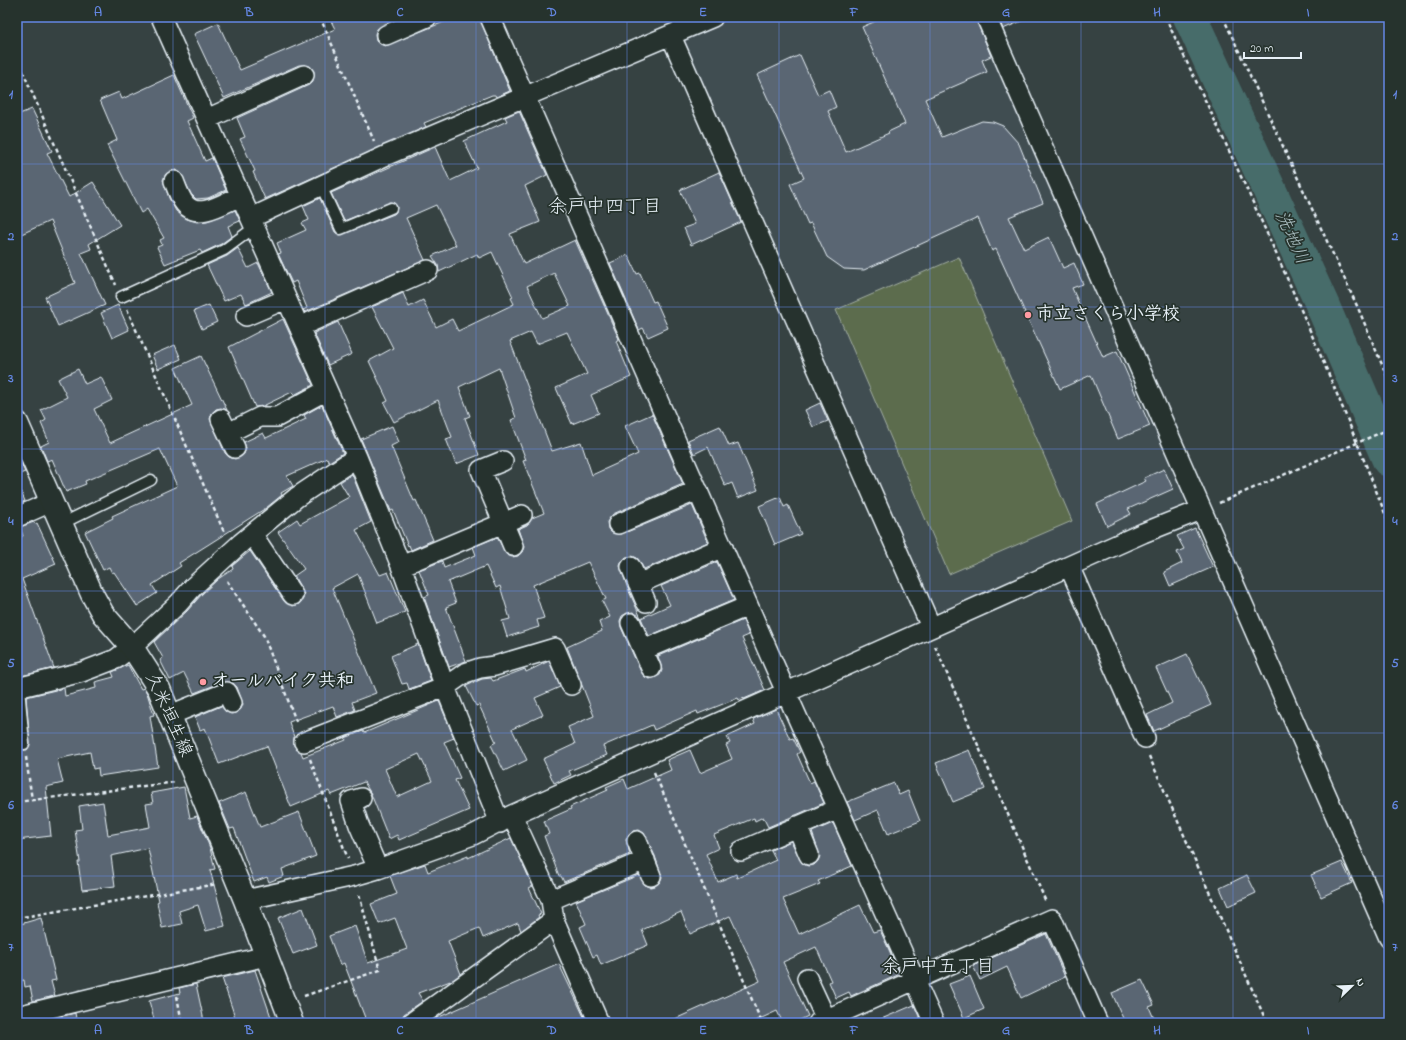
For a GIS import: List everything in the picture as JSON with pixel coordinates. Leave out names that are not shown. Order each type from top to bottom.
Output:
[{"type":"main road","name":"久米垣生線","points":[[17,423],[51,502],[103,614],[132,647],[159,689],[241,890],[288,1013]]},
{"type":"street","points":[[161,17],[357,457],[401,566],[445,687],[506,819],[550,900],[554,920],[599,1023]]},
{"type":"street","points":[[386,35],[427,17]]},
{"type":"street","points":[[490,17],[748,606],[934,1023]]},
{"type":"street","points":[[253,223],[321,186],[381,158],[713,17]]},
{"type":"street","points":[[986,17],[1200,510],[1389,938]]},
{"type":"street","points":[[671,36],[929,628]]},
{"type":"street","points":[[207,119],[304,75]]},
{"type":"street","points":[[174,181],[185,204],[191,210],[205,210],[240,196]]},
{"type":"street","points":[[299,327],[428,270]]},
{"type":"street","points":[[246,316],[286,299]]},
{"type":"street","points":[[228,433],[260,417],[277,417],[327,390]]},
{"type":"street","points":[[18,688],[95,668],[116,659],[132,647],[216,565],[252,534],[297,497],[357,457]]},
{"type":"street","points":[[503,460],[481,470],[513,546]]},
{"type":"street","points":[[619,526],[698,490]]},
{"type":"street","points":[[17,517],[51,502]]},
{"type":"street","points":[[241,890],[354,876],[420,855],[506,819],[1143,533],[1200,510]]},
{"type":"street","points":[[401,566],[522,515]]},
{"type":"street","points":[[252,534],[293,595]]},
{"type":"street","points":[[646,602],[635,575],[723,548]]},
{"type":"street","points":[[1069,566],[1145,738]]},
{"type":"street","points":[[643,650],[748,606]]},
{"type":"street","points":[[631,623],[651,668]]},
{"type":"street","points":[[304,742],[445,687],[465,673],[480,668],[495,666],[555,648],[571,685]]},
{"type":"street","points":[[170,715],[227,692],[232,703]]},
{"type":"street","points":[[361,798],[351,801],[359,825],[378,869]]},
{"type":"street","points":[[742,850],[838,808]]},
{"type":"street","points":[[797,826],[809,855]]},
{"type":"street","points":[[550,900],[648,868],[637,841]]},
{"type":"street","points":[[410,1023],[554,920]]},
{"type":"street","points":[[807,978],[822,1021],[1052,920],[1098,1023]]},
{"type":"street","points":[[17,1016],[266,956]]},
{"type":"lane","points":[[321,186],[342,229],[391,208]]},
{"type":"lane","points":[[122,297],[224,250],[253,223]]},
{"type":"lane","points":[[61,524],[152,480]]},
{"type":"lane","points":[[18,688],[24,744]]},
{"type":"path","points":[[320,17],[381,158]]},
{"type":"path","points":[[1165,17],[1279,261],[1358,443],[1389,524]]},
{"type":"path","points":[[1222,17],[1346,281],[1389,381]]},
{"type":"path","points":[[1200,510],[1389,429]]},
{"type":"path","points":[[216,565],[264,636],[354,876],[380,970],[288,1013]]},
{"type":"path","points":[[929,628],[1049,908],[1052,920]]},
{"type":"path","points":[[1145,738],[1144,744],[1267,1023]]},
{"type":"path","points":[[24,744],[32,800]]},
{"type":"path","points":[[646,755],[762,1023]]},
{"type":"path","points":[[17,802],[196,779]]},
{"type":"path","points":[[17,918],[241,890]]},
{"type":"path","points":[[173,978],[182,1023]]},
{"type":"shaded area","points":[[733,17],[976,17],[1186,495],[1183,505],[949,610],[930,613],[678,41]]},
{"type":"green space","points":[[959,257],[1072,521],[949,574],[836,310]]},
{"type":"building","points":[[329,17],[400,17],[377,29],[375,34],[376,40],[385,46],[456,17],[479,17],[510,91],[496,97],[495,95],[492,95],[424,123],[426,127],[265,199],[253,172],[255,171],[240,139],[245,137],[237,118],[309,85],[313,81],[314,71],[310,66],[299,65],[224,98],[194,34],[218,23],[240,70],[335,29]]},
{"type":"building","points":[[885,17],[975,17],[991,56],[982,60],[987,72],[925,99],[942,137],[982,121],[993,122],[1003,126],[1019,144],[1043,203],[1009,217],[1024,249],[1049,237],[1063,268],[1074,263],[1083,284],[1072,288],[1103,357],[1117,351],[1150,426],[1118,439],[1091,375],[1060,389],[996,249],[992,251],[978,218],[864,270],[844,269],[827,257],[811,223],[808,224],[790,184],[804,178],[757,75],[800,55],[818,95],[829,90],[836,107],[828,111],[846,152],[889,133],[888,132],[905,124],[862,27]]},
{"type":"building","points":[[998,17],[1031,17],[1003,29]]},
{"type":"building","points":[[174,75],[193,118],[187,121],[205,161],[212,158],[226,190],[208,198],[196,199],[191,194],[181,173],[176,170],[166,174],[163,180],[169,198],[176,211],[187,219],[197,222],[207,221],[235,210],[240,221],[228,226],[232,236],[221,244],[202,253],[200,250],[165,264],[157,247],[162,245],[160,240],[164,238],[147,209],[141,213],[107,145],[117,140],[100,100],[119,92],[122,99]]},
{"type":"building","points":[[32,109],[52,151],[47,153],[69,197],[93,182],[120,225],[89,244],[91,249],[81,253],[105,305],[58,326],[45,297],[75,283],[50,221],[17,236],[17,115]]},
{"type":"building","points":[[519,111],[547,175],[525,186],[540,222],[510,234],[524,264],[575,240],[619,339],[616,341],[631,377],[591,395],[599,413],[572,424],[556,388],[587,374],[567,332],[537,344],[531,332],[510,341],[552,451],[581,442],[592,475],[638,454],[625,426],[652,414],[683,484],[613,514],[607,522],[608,529],[612,533],[622,534],[692,505],[708,542],[644,569],[637,558],[632,556],[626,557],[622,561],[620,566],[641,618],[633,612],[627,613],[622,616],[620,621],[621,627],[641,672],[645,677],[650,679],[660,675],[662,670],[658,656],[743,620],[749,635],[742,638],[765,690],[744,699],[739,700],[738,698],[698,714],[697,711],[654,730],[652,725],[603,746],[607,755],[569,771],[571,775],[554,783],[543,759],[575,744],[568,727],[594,716],[567,647],[602,631],[599,622],[610,617],[602,601],[606,599],[588,562],[533,585],[544,618],[537,620],[539,627],[507,637],[502,621],[510,619],[500,586],[496,588],[486,566],[448,582],[456,603],[446,607],[466,661],[449,667],[424,597],[429,595],[419,570],[442,561],[444,568],[476,555],[473,547],[497,537],[506,554],[512,557],[518,556],[524,547],[518,529],[527,525],[532,518],[544,513],[523,461],[526,460],[511,420],[516,418],[499,368],[459,387],[470,416],[465,418],[479,455],[456,464],[446,439],[452,437],[438,400],[394,422],[384,403],[388,401],[369,361],[393,348],[372,307],[403,293],[409,307],[423,300],[436,327],[452,319],[458,331],[514,304],[511,298],[513,297],[492,252],[479,258],[477,254],[439,272],[438,265],[432,256],[456,245],[436,205],[406,218],[425,260],[305,312],[303,310],[307,308],[296,281],[292,283],[278,254],[281,253],[277,243],[306,230],[302,223],[309,220],[303,206],[320,198],[335,232],[340,235],[394,214],[397,206],[391,202],[344,221],[331,193],[435,147],[450,181],[477,168],[464,141],[507,121],[505,117]],"holes":[[[554,273],[570,306],[542,318],[527,286]]]},
{"type":"building","points":[[719,172],[741,222],[691,245],[684,228],[695,224],[680,190]]},
{"type":"building","points":[[238,248],[248,268],[258,263],[272,292],[246,304],[241,294],[224,301],[207,265],[227,256]]},
{"type":"building","points":[[628,255],[637,274],[640,273],[653,302],[656,301],[668,328],[648,337],[643,328],[639,330],[610,263]]},
{"type":"building","points":[[118,305],[129,330],[112,338],[101,313]]},
{"type":"building","points":[[209,305],[217,322],[202,329],[194,311]]},
{"type":"building","points":[[283,319],[313,385],[294,395],[292,392],[263,406],[255,407],[229,347]]},
{"type":"building","points":[[338,322],[352,354],[328,365],[314,333]]},
{"type":"building","points":[[175,345],[181,359],[158,369],[152,355]]},
{"type":"building","points":[[201,356],[227,410],[221,408],[216,409],[212,413],[210,419],[225,453],[229,457],[235,459],[244,454],[246,448],[244,442],[263,433],[266,438],[306,419],[304,415],[322,405],[343,453],[329,462],[327,458],[287,476],[293,486],[281,493],[282,495],[266,508],[179,563],[181,566],[152,585],[157,593],[137,606],[114,572],[112,573],[109,567],[103,570],[85,532],[113,518],[112,516],[177,486],[160,449],[85,481],[86,484],[66,492],[52,459],[47,461],[41,446],[49,442],[41,423],[46,420],[41,410],[67,397],[58,379],[78,369],[85,384],[101,377],[112,400],[94,409],[110,443],[192,405],[175,368]]},
{"type":"building","points":[[820,403],[828,421],[813,427],[805,410]]},
{"type":"building","points":[[392,426],[399,442],[391,446],[414,501],[416,500],[433,540],[411,550],[393,510],[391,511],[361,439]]},
{"type":"building","points":[[720,426],[729,446],[738,443],[758,490],[738,498],[732,483],[725,486],[708,447],[694,454],[688,440]]},
{"type":"building","points":[[18,457],[25,472],[17,475],[17,458]]},
{"type":"building","points":[[1164,469],[1173,489],[1128,509],[1131,514],[1107,526],[1097,504],[1146,481],[1144,478]]},
{"type":"building","points":[[352,474],[371,522],[356,530],[380,575],[388,572],[405,612],[377,623],[358,574],[332,588],[376,693],[352,702],[355,710],[337,717],[333,706],[289,722],[294,737],[294,746],[301,752],[303,757],[346,740],[345,738],[363,731],[364,733],[439,701],[454,738],[444,742],[460,778],[455,780],[469,810],[399,840],[397,835],[389,839],[371,794],[364,782],[331,795],[329,791],[291,807],[267,746],[219,764],[205,728],[200,730],[195,717],[221,706],[226,712],[231,714],[237,713],[243,704],[237,687],[233,683],[223,682],[194,693],[184,673],[170,680],[160,660],[163,658],[154,642],[187,611],[202,594],[218,579],[233,569],[232,566],[250,551],[284,601],[293,606],[299,604],[303,599],[304,594],[294,576],[304,569],[278,532],[297,519],[300,524],[349,497],[340,482]],"holes":[[[419,754],[432,781],[397,797],[385,769]]]},
{"type":"building","points":[[17,483],[25,501],[17,505]]},
{"type":"building","points":[[780,497],[784,507],[788,505],[801,534],[775,545],[759,506]]},
{"type":"building","points":[[34,522],[35,524],[37,523],[56,564],[22,579],[54,668],[17,677],[17,539],[23,536],[20,527]]},
{"type":"building","points":[[1195,528],[1213,567],[1170,586],[1164,572],[1182,563],[1177,552],[1184,549],[1177,536]]},
{"type":"building","points":[[717,562],[734,600],[649,636],[641,618],[670,605],[661,586]]},
{"type":"building","points":[[418,644],[431,681],[409,689],[407,683],[402,684],[391,656]]},
{"type":"building","points":[[1187,654],[1211,705],[1154,731],[1147,715],[1172,703],[1156,668]]},
{"type":"building","points":[[549,661],[560,687],[535,698],[543,715],[512,729],[527,760],[504,771],[491,745],[496,742],[479,705],[476,706],[466,686],[482,679],[491,678],[493,681],[525,669],[526,672]]},
{"type":"building","points":[[128,665],[141,689],[144,688],[147,693],[154,715],[150,716],[158,767],[99,776],[98,768],[93,769],[90,752],[57,759],[63,783],[46,787],[51,836],[17,840],[17,739],[18,747],[22,750],[27,750],[30,744],[26,697],[64,688],[65,696],[96,688],[95,682],[114,677],[112,672]]},
{"type":"building","points":[[776,709],[790,739],[793,738],[800,752],[797,754],[810,783],[814,781],[824,803],[768,827],[763,817],[755,821],[754,818],[714,835],[719,848],[706,854],[718,882],[736,874],[737,878],[776,860],[771,850],[791,841],[802,863],[808,866],[814,865],[820,856],[812,832],[833,823],[852,866],[818,881],[820,884],[783,899],[799,934],[860,905],[873,932],[880,930],[900,974],[851,996],[849,992],[836,998],[829,982],[831,981],[816,947],[783,962],[808,1016],[794,1023],[783,1023],[777,1011],[751,1023],[666,1023],[760,981],[730,916],[690,934],[681,912],[642,930],[648,945],[601,965],[597,955],[593,957],[580,927],[586,924],[576,901],[639,875],[645,885],[650,887],[655,886],[660,882],[662,877],[655,856],[644,833],[639,830],[633,831],[628,835],[626,840],[630,854],[564,882],[561,876],[559,876],[544,836],[549,834],[544,821],[571,809],[570,807],[608,790],[606,787],[624,779],[628,789],[671,770],[667,760],[690,750],[700,773],[732,759],[726,745],[730,743],[727,737],[755,724],[753,719]]},
{"type":"building","points":[[969,750],[985,789],[953,802],[936,763]]},
{"type":"building","points":[[894,783],[899,795],[908,791],[920,821],[888,834],[878,810],[855,820],[847,802]]},
{"type":"building","points":[[184,787],[190,818],[197,816],[210,848],[215,869],[210,870],[225,926],[206,931],[198,905],[179,911],[182,924],[162,928],[157,902],[159,901],[148,848],[111,856],[115,886],[82,890],[78,862],[80,862],[75,830],[82,829],[79,806],[103,802],[108,835],[150,827],[146,804],[153,803],[151,793]]},
{"type":"building","points":[[246,792],[260,827],[299,812],[316,856],[282,869],[284,876],[269,882],[267,877],[254,882],[234,828],[230,829],[219,803]]},
{"type":"building","points":[[511,838],[533,886],[529,888],[541,914],[538,915],[539,917],[521,931],[518,923],[483,938],[479,928],[448,941],[461,974],[453,980],[418,993],[423,1001],[404,1014],[400,1023],[367,1023],[344,963],[340,965],[329,936],[355,926],[368,963],[407,949],[395,918],[379,924],[371,904],[397,894],[390,876],[425,864],[428,872],[468,856],[468,858]]},
{"type":"building","points":[[1342,862],[1352,883],[1321,897],[1311,875]]},
{"type":"building","points":[[1247,875],[1256,893],[1228,906],[1220,888]]},
{"type":"building","points":[[303,908],[317,945],[293,954],[278,918]]},
{"type":"building","points":[[41,918],[56,980],[51,981],[55,996],[33,1001],[30,986],[25,987],[24,980],[17,981],[17,925]]},
{"type":"building","points":[[1046,934],[1065,977],[1021,998],[1007,967],[980,980],[973,966]]},
{"type":"building","points":[[559,964],[587,1023],[430,1023],[437,1018]]},
{"type":"building","points":[[255,970],[271,1017],[252,1023],[237,1023],[222,978]]},
{"type":"building","points":[[970,976],[984,1009],[964,1018],[949,984]]},
{"type":"building","points":[[1142,980],[1154,1005],[1149,1007],[1156,1023],[1125,1023],[1112,993]]},
{"type":"building","points":[[196,984],[204,1021],[195,1023],[155,1023],[149,1001],[180,993],[179,988]]},
{"type":"building","points":[[914,1005],[922,1023],[872,1023]]},
{"type":"building","points":[[75,1013],[77,1023],[35,1023]]},
{"type":"waterway","name":"洗地川","points":[[1190,17],[1321,302],[1389,460]]},
{"type":"place","name":"市立さくら小学校","points":[[1028,315]]},
{"type":"place","name":"オールバイク共和","points":[[203,682]]},
{"type":"district","name":"余戸中四丁目","points":[[605,207]]},
{"type":"district","name":"余戸中五丁目","points":[[938,967]]}]
